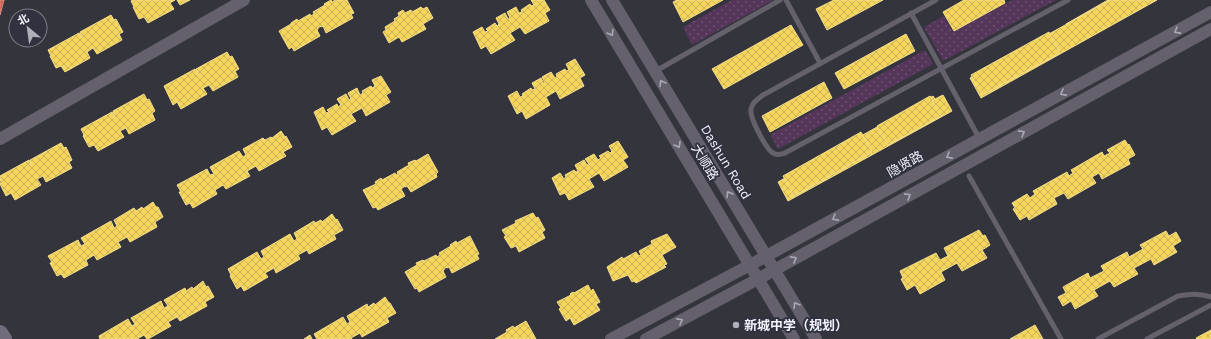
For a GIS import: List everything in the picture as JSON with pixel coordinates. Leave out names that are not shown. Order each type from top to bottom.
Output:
[{"type":"highway","points":[[0,333],[4,339]]},
{"type":"street","points":[[0,139],[244,0]]},
{"type":"street","name":"大顺路","points":[[591,0],[794,339]]},
{"type":"street","name":"Dashun Road","points":[[612,0],[816,339]]},
{"type":"street","name":"隐贤路","points":[[611,339],[750,265],[1211,12]]},
{"type":"street","points":[[646,339],[775,270],[1211,29]]},
{"type":"lane","points":[[661,68],[780,0]]},
{"type":"lane","points":[[786,0],[820,63]]},
{"type":"lane","points":[[936,0],[820,63],[755,101],[751,107],[750,113],[753,122],[768,148],[773,153],[778,155],[785,153],[1068,0]]},
{"type":"lane","points":[[911,13],[978,136]]},
{"type":"lane","points":[[969,176],[1061,339]]},
{"type":"lane","points":[[1098,339],[1109,336],[1178,296],[1192,293],[1211,297]]},
{"type":"lane","points":[[1147,339],[1211,305]]},
{"type":"shaded area","points":[[732,0],[773,0],[692,45],[683,27]]},
{"type":"shaded area","points":[[1013,0],[1056,0],[943,61],[924,27],[944,16],[953,32]]},
{"type":"shaded area","points":[[925,50],[933,64],[778,149],[770,135]]},
{"type":"building: 住宅","points":[[175,0],[170,3],[174,9],[148,23],[144,17],[139,19],[131,1]]},
{"type":"building: 住宅","points":[[177,0],[190,0],[180,5]]},
{"type":"building: 住宅","points":[[331,0],[332,2],[335,0],[347,0],[354,13],[351,14],[353,18],[326,33],[323,26],[320,26],[317,30],[320,36],[294,51],[292,47],[289,49],[279,31],[297,19],[298,21],[310,14],[311,16],[314,14],[313,12]]},
{"type":"building: 住宅","points":[[531,0],[544,0],[550,10],[545,13],[549,21],[525,34],[520,27],[510,33],[515,40],[491,54],[486,46],[481,49],[473,32],[482,27],[485,32],[488,31],[486,29],[495,23],[497,26],[499,24],[496,18],[505,13],[508,19],[510,18],[507,12],[516,7],[519,13],[522,12],[521,10],[530,4],[531,6],[534,5]]},
{"type":"building: 住宅","points":[[677,0],[723,0],[683,22],[673,2]]},
{"type":"building: 住宅","points":[[834,0],[883,0],[827,30],[816,9]]},
{"type":"building: 住宅","points":[[964,0],[1004,0],[1005,3],[954,31],[943,12]]},
{"type":"building: 住宅","points":[[1108,0],[1156,0],[1077,44],[1066,24]]},
{"type":"building: 住宅","points":[[1110,0],[1157,0],[981,98],[970,78]]},
{"type":"building: 住宅","points":[[421,7],[423,9],[427,7],[433,18],[423,24],[426,29],[402,42],[399,37],[389,43],[383,32],[386,30],[385,27],[395,21],[394,19],[399,16],[398,13],[403,10],[405,13],[411,10],[412,12]]},
{"type":"building: 住宅","points":[[111,15],[114,20],[116,19],[123,32],[119,34],[122,40],[97,54],[93,48],[87,52],[90,58],[65,72],[61,66],[56,68],[48,50],[79,33],[82,38],[80,32]]},
{"type":"building: 住宅","points":[[791,25],[803,45],[724,89],[712,69]]},
{"type":"building: 住宅","points":[[1049,32],[1060,53],[982,95],[971,75]]},
{"type":"building: 住宅","points":[[906,34],[915,51],[844,89],[835,73]]},
{"type":"building: 住宅","points":[[227,52],[230,57],[232,56],[239,69],[235,71],[238,77],[213,91],[209,85],[203,88],[207,94],[181,109],[177,102],[173,105],[164,86],[195,69],[198,75],[196,69]]},
{"type":"building: 住宅","points":[[575,59],[585,75],[580,78],[584,86],[560,99],[556,91],[546,97],[550,105],[526,119],[522,111],[517,114],[508,96],[517,91],[520,97],[523,96],[522,94],[531,88],[532,90],[535,89],[532,83],[541,78],[544,84],[545,83],[542,77],[551,72],[555,78],[557,77],[556,74],[565,69],[566,71],[569,70],[566,64]]},
{"type":"building: 住宅","points":[[381,76],[391,92],[386,95],[390,102],[366,116],[362,108],[351,114],[356,121],[332,135],[327,127],[322,130],[314,112],[323,107],[326,113],[329,112],[327,110],[337,104],[338,107],[341,105],[337,99],[346,94],[349,100],[351,99],[348,93],[357,88],[360,95],[363,93],[362,91],[371,86],[372,88],[375,86],[372,80]]},
{"type":"building: 住宅","points":[[824,82],[832,98],[770,132],[762,116]]},
{"type":"building: 住宅","points":[[144,94],[147,100],[149,99],[155,111],[152,113],[155,120],[129,134],[126,128],[120,131],[124,137],[98,151],[94,145],[89,147],[81,129],[112,112],[115,118],[113,111]]},
{"type":"building: 住宅","points":[[943,95],[952,111],[788,201],[778,182],[933,96],[935,99]]},
{"type":"building: 住宅","points":[[930,96],[941,116],[888,145],[877,126]]},
{"type":"building: 住宅","points":[[281,131],[285,137],[286,136],[292,147],[283,152],[286,156],[259,171],[256,166],[247,171],[250,176],[226,189],[223,185],[215,190],[217,194],[193,208],[190,203],[186,205],[177,185],[207,169],[210,175],[214,174],[210,167],[239,151],[243,157],[246,155],[243,149],[263,138],[265,140],[271,137],[272,138]]},
{"type":"building: 住宅","points":[[861,132],[872,152],[794,196],[783,176]]},
{"type":"building: 住宅","points":[[1125,140],[1135,155],[1128,159],[1130,164],[1102,179],[1099,173],[1092,177],[1096,183],[1068,199],[1064,193],[1054,198],[1057,204],[1029,220],[1027,216],[1020,220],[1013,209],[1015,208],[1012,203],[1027,194],[1030,198],[1035,194],[1033,191],[1067,172],[1069,176],[1073,173],[1071,170],[1102,152],[1104,156],[1110,153],[1107,150]]},
{"type":"building: 住宅","points":[[618,141],[628,157],[623,160],[628,167],[604,181],[599,173],[589,179],[594,187],[569,200],[565,193],[560,195],[552,178],[560,173],[564,179],[566,177],[565,175],[574,170],[576,172],[578,171],[575,165],[584,160],[587,165],[589,164],[585,159],[594,154],[598,160],[601,158],[599,156],[608,151],[610,153],[612,151],[609,146]]},
{"type":"building: 住宅","points":[[61,143],[64,148],[66,147],[72,160],[69,162],[72,168],[46,182],[43,176],[37,179],[41,185],[15,200],[11,193],[6,196],[0,184],[0,176],[29,160],[32,166],[30,160]]},
{"type":"building: 住宅","points":[[428,154],[438,172],[436,174],[437,177],[411,192],[407,186],[405,186],[401,189],[405,196],[378,210],[376,207],[373,208],[363,190],[376,184],[375,182],[381,178],[382,180],[395,173],[396,175],[398,174],[397,172],[409,165],[408,163],[415,160],[416,161]]},
{"type":"building: 住宅","points":[[153,202],[156,207],[158,207],[163,217],[155,222],[157,227],[130,242],[127,237],[118,242],[121,247],[97,260],[94,255],[86,260],[88,265],[64,278],[61,274],[57,276],[48,256],[78,240],[81,246],[85,244],[81,238],[111,221],[114,228],[117,226],[114,220],[134,208],[136,211],[142,207],[143,209]]},
{"type":"building: 住宅","points":[[533,213],[536,218],[538,217],[545,230],[542,232],[545,238],[519,252],[516,246],[511,248],[504,237],[506,236],[502,230],[516,223],[515,221]]},
{"type":"building: 住宅","points":[[332,214],[336,220],[337,219],[343,230],[334,235],[336,239],[309,254],[307,250],[298,255],[300,259],[276,273],[274,268],[265,273],[268,277],[244,291],[241,286],[237,289],[228,269],[257,252],[261,259],[264,257],[261,251],[290,234],[294,241],[297,239],[294,233],[314,221],[315,223],[321,220],[322,222]]},
{"type":"building: 住宅","points":[[979,230],[983,236],[985,235],[990,245],[982,250],[987,258],[962,271],[957,263],[941,272],[945,280],[920,294],[915,285],[907,290],[901,279],[903,278],[900,271],[936,253],[940,260],[948,256],[944,248]]},
{"type":"building: 住宅","points":[[1166,231],[1169,236],[1176,232],[1181,241],[1173,246],[1177,252],[1154,265],[1151,259],[1134,268],[1138,274],[1114,287],[1110,281],[1094,290],[1098,296],[1075,309],[1071,301],[1063,306],[1058,297],[1066,293],[1063,287],[1088,273],[1090,278],[1104,271],[1101,266],[1127,252],[1129,257],[1143,249],[1140,245]]},
{"type":"building: 住宅","points":[[667,234],[676,247],[662,255],[667,264],[664,265],[666,267],[636,283],[634,281],[632,282],[628,275],[613,281],[607,267],[622,257],[623,259],[636,252],[639,256],[641,255],[639,251],[652,244],[651,241]]},
{"type":"building: 住宅","points":[[470,236],[479,254],[477,255],[479,259],[452,273],[449,267],[446,267],[443,271],[446,277],[419,292],[417,288],[415,289],[405,272],[417,265],[416,263],[436,255],[437,257],[440,255],[439,253],[451,246],[450,245],[456,241],[457,243]]},
{"type":"building: 住宅","points":[[203,281],[206,287],[208,286],[214,297],[205,302],[207,306],[180,321],[177,317],[168,322],[171,326],[148,339],[144,335],[137,339],[100,339],[99,336],[128,319],[132,326],[135,324],[131,318],[161,301],[164,308],[168,306],[164,300],[185,288],[186,291],[192,287],[193,289]]},
{"type":"building: 住宅","points":[[588,285],[591,291],[593,289],[600,302],[596,304],[600,310],[574,325],[570,318],[566,321],[557,302]]},
{"type":"building: 住宅","points":[[385,297],[396,313],[387,318],[389,322],[362,337],[360,333],[351,338],[352,339],[317,339],[314,334],[343,317],[347,324],[350,322],[347,316],[367,304],[368,307],[374,303],[375,305]]},
{"type":"building: 住宅","points":[[526,321],[536,339],[495,339],[507,332],[506,330],[513,326],[514,328]]},
{"type":"building: 住宅","points":[[1035,325],[1043,339],[1010,339]]},
{"type":"building: 住宅","points":[[1211,330],[1211,339],[1196,338]]},
{"type":"building: 住宅","points":[[310,335],[312,339],[304,339]]},
{"type":"building: 商业","points":[[0,0],[4,0],[0,15]]},
{"type":"place","name":"新城中学（规划）","points":[[736,325]]}]
